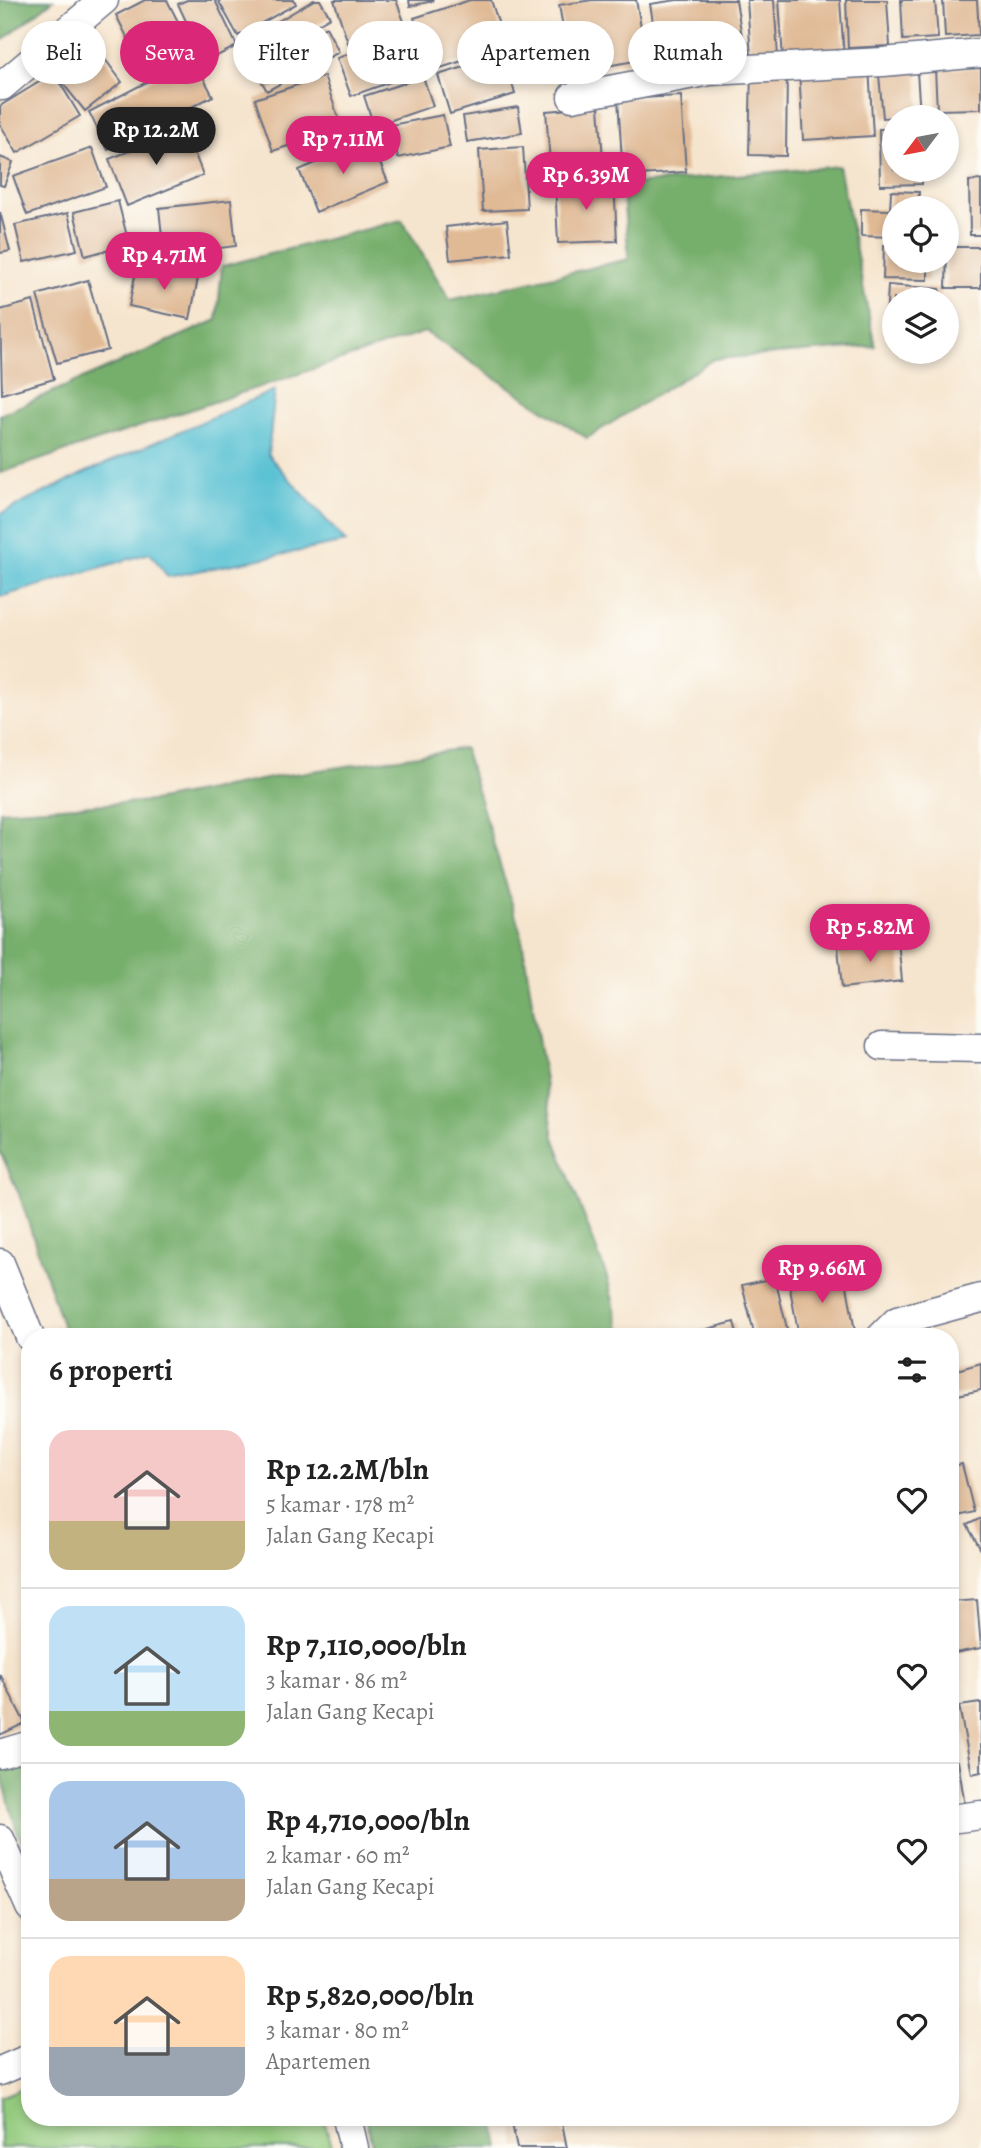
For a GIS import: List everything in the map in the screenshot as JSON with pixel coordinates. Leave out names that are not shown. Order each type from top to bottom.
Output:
[{"type":"street","points":[[2,86],[103,0]]},
{"type":"street","points":[[572,97],[710,71],[883,62],[981,53]]},
{"type":"street","points":[[882,1046],[981,1048]]},
{"type":"street","points":[[0,1263],[6,1295],[25,1328]]},
{"type":"street","points":[[890,1328],[897,1321],[981,1298]]},
{"type":"street","points":[[0,1754],[21,1748]]},
{"type":"street","points":[[959,1818],[981,1815]]},
{"type":"street","points":[[0,1839],[21,1887]]},
{"type":"street","points":[[0,2071],[21,2062]]},
{"type":"street","points":[[349,2126],[355,2148]]},
{"type":"green space","points":[[0,0],[53,0],[26,21],[21,21],[21,25],[0,42]]},
{"type":"green space","points":[[839,166],[875,346],[714,359],[587,438],[425,332],[0,473],[0,415],[217,320],[222,266],[402,220],[450,300],[629,259],[622,185]]},
{"type":"green space","points":[[464,748],[521,933],[554,1137],[607,1277],[620,1328],[63,1328],[19,1194],[0,1151],[0,811],[153,801],[281,776]]},
{"type":"green space","points":[[21,1760],[21,1840],[16,1828],[0,1769]]},
{"type":"green space","points":[[21,2089],[21,2126],[326,2126],[333,2148],[0,2148],[0,2097]]},
{"type":"green space","points":[[367,2126],[495,2126],[499,2148],[373,2148]]},
{"type":"water","points":[[275,390],[268,455],[346,542],[168,577],[150,553],[0,597],[0,514],[82,474]]},
{"type":"building","points":[[145,0],[167,0],[178,21],[120,23],[116,15]]},
{"type":"building","points":[[187,0],[215,0],[233,38],[233,48],[219,55],[219,21],[186,21],[178,4]]},
{"type":"building","points":[[218,0],[294,0],[296,4],[265,21],[233,21],[233,27]]},
{"type":"building","points":[[314,0],[320,0],[330,17],[323,21],[278,21]]},
{"type":"building","points":[[334,0],[396,0],[404,21],[347,21],[347,40]]},
{"type":"building","points":[[409,0],[433,0],[433,1],[410,6]]},
{"type":"building","points":[[470,0],[491,0],[498,21],[457,21],[457,63],[443,67],[443,21],[415,21],[414,18]]},
{"type":"building","points":[[592,0],[636,0],[640,21],[628,21],[628,62],[614,65],[614,21],[562,21],[559,5]]},
{"type":"building","points":[[677,0],[736,0],[739,21],[653,21],[650,4]]},
{"type":"building","points":[[747,0],[774,0],[778,56],[751,58]]},
{"type":"building","points":[[779,0],[840,0],[844,57],[783,60]]},
{"type":"building","points":[[846,0],[887,0],[890,46],[848,48]]},
{"type":"building","points":[[901,0],[935,0],[938,38],[903,40]]},
{"type":"building","points":[[943,0],[977,0],[979,35],[945,37]]},
{"type":"building","points":[[333,40],[339,52],[333,55]]},
{"type":"building","points":[[347,54],[347,84],[385,84],[351,96],[337,58]]},
{"type":"building","points":[[106,60],[120,79],[120,84],[85,111],[63,84],[106,84]]},
{"type":"building","points":[[869,66],[873,136],[803,140],[799,70]]},
{"type":"building","points":[[981,68],[981,109],[959,110],[959,105],[937,105],[935,69]]},
{"type":"building","points":[[457,69],[457,84],[512,84],[515,94],[450,114],[441,84],[443,84],[443,73]]},
{"type":"building","points":[[751,71],[787,71],[786,156],[749,155]]},
{"type":"building","points":[[917,72],[919,105],[882,105],[882,107],[879,75]]},
{"type":"building","points":[[36,84],[61,84],[80,116],[17,153],[0,124],[0,106]]},
{"type":"building","points":[[143,84],[207,84],[213,96],[108,150],[89,112]]},
{"type":"building","points":[[263,84],[280,84],[267,91]]},
{"type":"building","points":[[300,84],[327,84],[342,128],[273,151],[255,99]]},
{"type":"building","points":[[401,84],[425,84],[433,106],[374,126],[364,96]]},
{"type":"building","points":[[681,96],[686,172],[623,176],[618,99]]},
{"type":"building","points":[[518,107],[522,133],[467,142],[463,116]]},
{"type":"building","points":[[599,107],[604,172],[551,176],[546,111]]},
{"type":"building","points":[[443,115],[450,147],[398,158],[391,125]]},
{"type":"building","points":[[185,129],[203,175],[127,206],[109,159]]},
{"type":"building","points":[[879,129],[882,129],[882,182],[922,184],[880,185]]},
{"type":"building","points":[[370,140],[388,182],[316,212],[299,170]]},
{"type":"building","points":[[523,147],[527,209],[483,211],[479,150]]},
{"type":"building","points":[[92,148],[106,187],[27,215],[13,176]]},
{"type":"building","points":[[0,157],[13,162],[4,186],[0,185]]},
{"type":"building","points":[[614,180],[617,241],[558,243],[555,182]]},
{"type":"building","points":[[981,180],[981,235],[970,235],[969,181]]},
{"type":"building","points":[[891,191],[919,192],[919,196],[891,196]]},
{"type":"building","points":[[231,200],[236,246],[164,255],[159,208]]},
{"type":"building","points":[[118,201],[129,244],[85,256],[74,212]]},
{"type":"building","points":[[861,209],[882,210],[882,237],[861,236]]},
{"type":"building","points":[[0,212],[10,251],[0,253]]},
{"type":"building","points":[[68,213],[77,250],[24,262],[15,225]]},
{"type":"building","points":[[507,220],[511,254],[450,260],[446,227]]},
{"type":"building","points":[[959,247],[981,247],[981,288],[946,287],[946,273],[959,273]]},
{"type":"building","points":[[137,266],[198,278],[190,319],[129,306]]},
{"type":"building","points":[[883,273],[928,273],[928,280],[883,279]]},
{"type":"building","points":[[88,280],[108,350],[57,363],[37,295]]},
{"type":"building","points":[[33,301],[54,379],[2,394],[0,310]]},
{"type":"building","points":[[898,940],[902,981],[842,988],[838,947]]},
{"type":"building","points":[[844,1269],[854,1328],[797,1328],[788,1278]]},
{"type":"building","points":[[775,1278],[787,1328],[753,1328],[742,1285]]},
{"type":"building","points":[[734,1322],[736,1328],[711,1328]]},
{"type":"building","points":[[981,1363],[981,1390],[959,1395],[959,1369]]},
{"type":"building","points":[[962,1464],[974,1512],[959,1516],[959,1465]]},
{"type":"building","points":[[981,1518],[981,1550],[967,1525]]},
{"type":"building","points":[[977,1600],[981,1648],[959,1652],[959,1601]]},
{"type":"building","points":[[0,1674],[21,1715],[21,1725],[0,1735]]},
{"type":"building","points":[[981,1703],[981,1772],[972,1774],[959,1706]]},
{"type":"building","points":[[959,1767],[965,1806],[959,1807]]},
{"type":"building","points":[[513,2126],[563,2126],[567,2148],[517,2148]]}]
